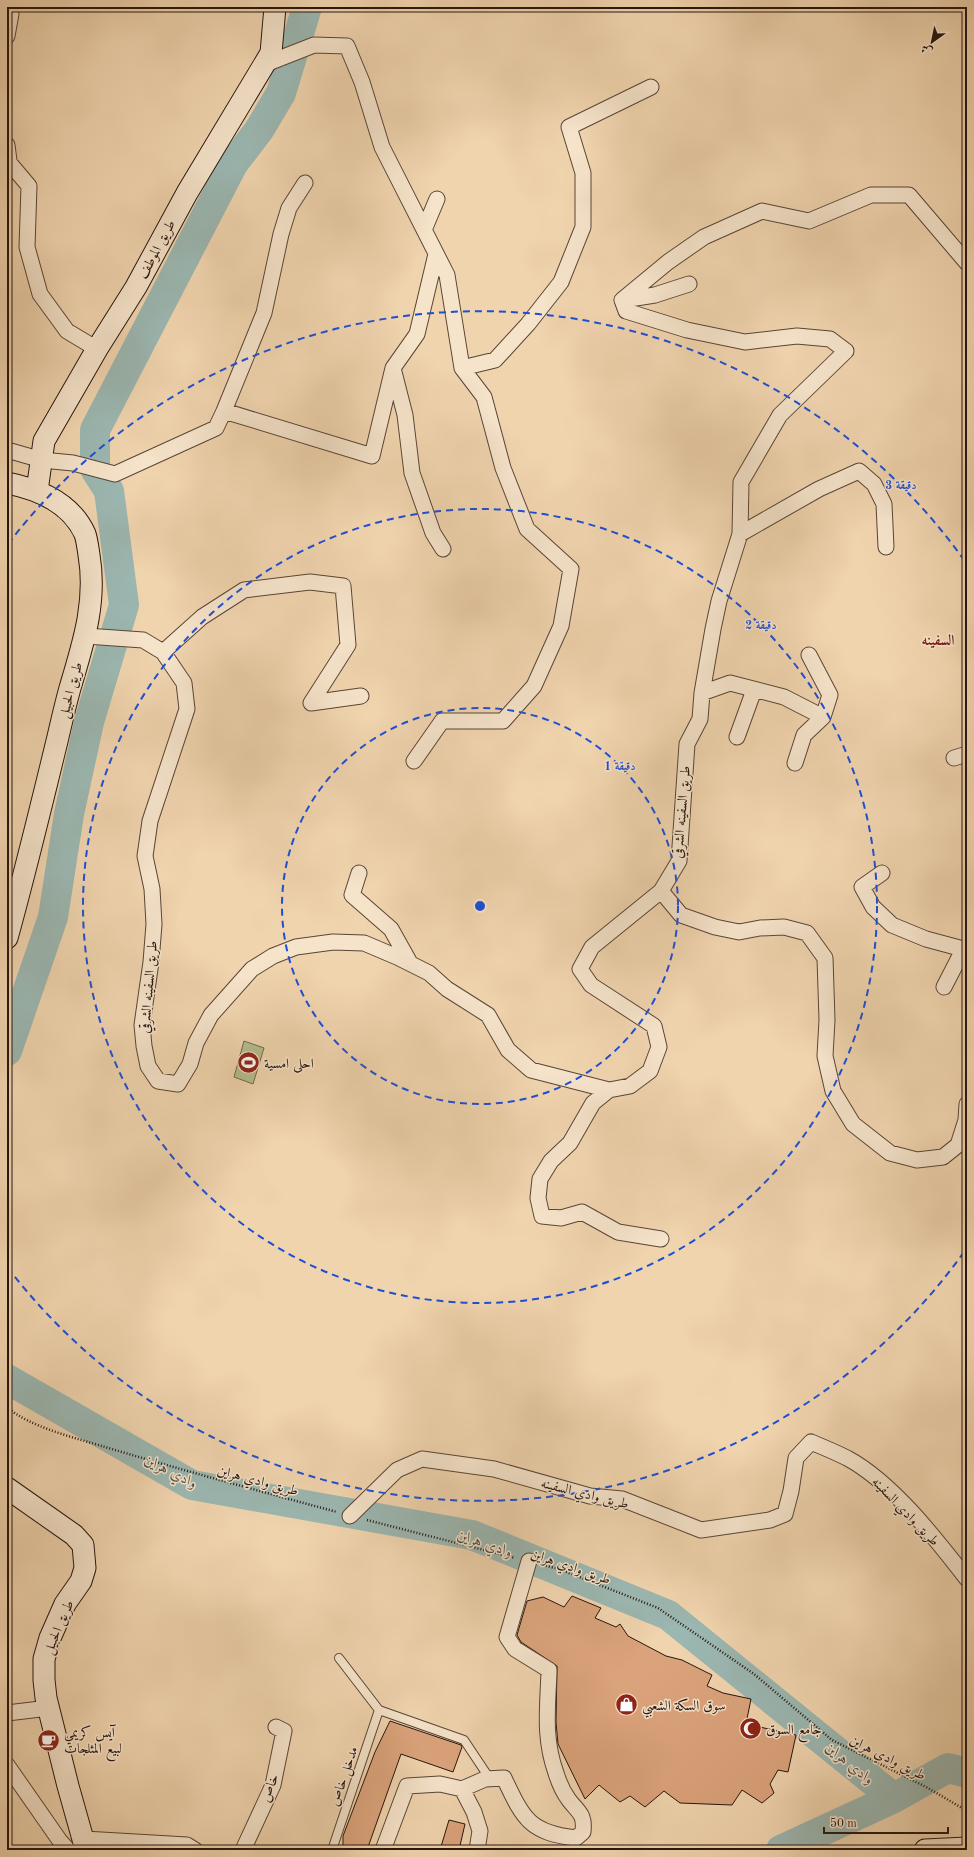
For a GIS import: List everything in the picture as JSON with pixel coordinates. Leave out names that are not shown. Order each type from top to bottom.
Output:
[{"type":"street","points":[[7,36],[11,14],[9,7]]},
{"type":"street","name":"طريق الموطف","points":[[37,491],[44,440],[97,349],[136,287],[187,193],[271,53],[275,7]]},
{"type":"street","points":[[263,65],[314,45],[347,46],[362,82],[382,147],[447,275],[462,368],[484,397],[503,468],[526,529],[571,569],[561,626],[534,686],[503,721],[442,721],[414,761]]},
{"type":"street","points":[[462,368],[495,360],[528,324],[561,282],[583,227],[583,173],[569,127],[651,86]]},
{"type":"street","points":[[7,145],[8,161],[29,186],[27,247],[40,294],[67,331],[97,349]]},
{"type":"street","points":[[7,450],[42,460],[73,464],[115,474],[216,428],[264,313],[281,234],[289,208],[305,183]]},
{"type":"street","points":[[622,300],[668,262],[704,237],[762,211],[809,221],[870,195],[909,195],[967,263]]},
{"type":"street","points":[[424,230],[437,199]]},
{"type":"street","points":[[224,411],[372,456],[393,368],[417,334],[436,254]]},
{"type":"street","points":[[622,300],[655,295],[689,284]]},
{"type":"street","name":"طريق السفينه الشرقي","points":[[86,636],[143,640],[162,652],[184,683],[187,710],[150,821],[144,856],[152,889],[154,924],[151,962],[142,1025],[148,1066],[158,1081],[178,1084],[190,1064],[196,1043],[211,1015],[252,969],[273,956],[296,947],[333,942],[364,943],[429,973],[447,989],[488,1015],[508,1050],[531,1070],[609,1090],[630,1086],[650,1070],[659,1048],[654,1026],[591,985],[580,969],[592,947],[661,891],[679,861],[687,744],[700,719],[702,693],[719,601],[740,534],[741,482],[780,415],[846,351],[830,339],[797,336],[745,342],[686,330],[626,312],[622,300]]},
{"type":"street","points":[[393,368],[405,415],[412,473],[433,533],[443,549]]},
{"type":"street","points":[[740,534],[826,486],[859,471],[874,484],[884,504],[886,547]]},
{"type":"street","name":"طريق الحبيل","points":[[7,483],[25,486],[51,497],[74,517],[85,535],[90,562],[91,586],[90,612],[86,636],[69,690],[7,938]]},
{"type":"street","points":[[162,652],[202,617],[244,590],[310,582],[343,586],[348,645],[311,703],[361,696]]},
{"type":"street","points":[[795,763],[804,735],[823,717],[830,695],[809,655]]},
{"type":"street","points":[[702,693],[730,683],[784,697],[823,717]]},
{"type":"street","points":[[737,737],[754,690]]},
{"type":"street","points":[[359,873],[352,895],[391,929],[410,963]]},
{"type":"street","points":[[882,873],[862,887],[873,907],[892,925],[965,950],[944,987]]},
{"type":"street","points":[[661,891],[681,915],[715,927],[739,932],[760,928],[784,927],[807,933],[825,958],[827,1020],[825,1056],[833,1090],[853,1124],[890,1153],[917,1160],[943,1157],[958,1145],[966,1120],[967,1104]]},
{"type":"street","points":[[609,1090],[592,1103],[570,1143],[551,1161],[540,1179],[538,1198],[542,1216],[561,1218],[582,1212],[618,1232],[661,1239]]},
{"type":"street","name":"طريق وادي السفينه","points":[[350,1516],[397,1470],[422,1459],[494,1469],[590,1496],[622,1499],[701,1530],[770,1520],[786,1514],[796,1458],[810,1442],[847,1458],[877,1478],[920,1522],[967,1579]]},
{"type":"street","name":"طريق الحبيل","points":[[7,1488],[74,1535],[83,1545],[86,1568],[81,1581],[65,1604],[50,1638],[44,1659],[44,1680],[49,1708],[78,1823],[79,1846]]},
{"type":"street","points":[[383,1850],[407,1786],[440,1784],[462,1789],[485,1779],[504,1778],[526,1819],[541,1830],[576,1838],[583,1832],[584,1821],[578,1809],[563,1791],[555,1772],[547,1738],[546,1718],[549,1697],[549,1670],[515,1649],[507,1637],[529,1561]]},
{"type":"street","points":[[7,1713],[49,1708]]},
{"type":"street","name":"خاص","points":[[243,1850],[273,1785],[284,1731],[276,1727]]},
{"type":"street","points":[[7,1765],[60,1841],[79,1846],[187,1845],[195,1850]]},
{"type":"street","points":[[462,1789],[474,1812],[480,1831],[476,1850]]},
{"type":"street","points":[[925,1850],[967,1848]]},
{"type":"lane","points":[[339,1658],[379,1710],[464,1740],[490,1779]]},
{"type":"lane","name":"مدخل خاص","points":[[332,1850],[379,1710]]},
{"type":"path","name":"طريق وادي هراين","points":[[7,1407],[18,1417],[75,1437],[172,1467],[350,1516],[559,1569],[658,1608],[754,1674],[832,1740],[928,1788],[967,1811]]},
{"type":"green space","name":"احلى امسية","points":[[244,1041],[264,1048],[253,1084],[234,1077]]},
{"type":"building","name":"سوق السكة الشعبي","points":[[572,1596],[601,1608],[595,1618],[616,1627],[620,1624],[628,1636],[666,1656],[682,1660],[712,1675],[707,1686],[723,1693],[751,1699],[746,1724],[796,1735],[788,1772],[778,1770],[770,1784],[774,1793],[762,1803],[742,1790],[732,1805],[680,1803],[664,1791],[645,1807],[630,1796],[620,1802],[599,1785],[585,1799],[558,1744],[556,1722],[557,1666],[521,1642],[517,1635],[527,1601],[543,1597],[564,1607]]},
{"type":"building","points":[[390,1721],[461,1745],[462,1747],[453,1772],[401,1754],[367,1850],[343,1850],[343,1836],[375,1752]]},
{"type":"building","points":[[449,1820],[465,1824],[459,1850],[440,1850]]},
{"type":"waterway","points":[[7,1051],[53,917],[69,814],[89,722],[124,605],[109,491],[95,469],[95,430],[233,164],[259,130],[281,93],[307,7]]},
{"type":"waterway","name":"وادي هراين","points":[[7,1379],[192,1485],[472,1535],[668,1615],[894,1798]]},
{"type":"waterway","points":[[781,1850],[894,1798],[948,1768],[967,1773]]},
{"type":"place","name":"احلى امسية","points":[[249,1063]]},
{"type":"place","name":"سوق السكة الشعبي","points":[[627,1705]]},
{"type":"place","name":"جامع السوق","points":[[750,1729]]},
{"type":"place","name":"آيس كريمي لبيع المثلجات","points":[[49,1740]]},
{"type":"district","name":"السفينه","points":[[938,640]]}]
